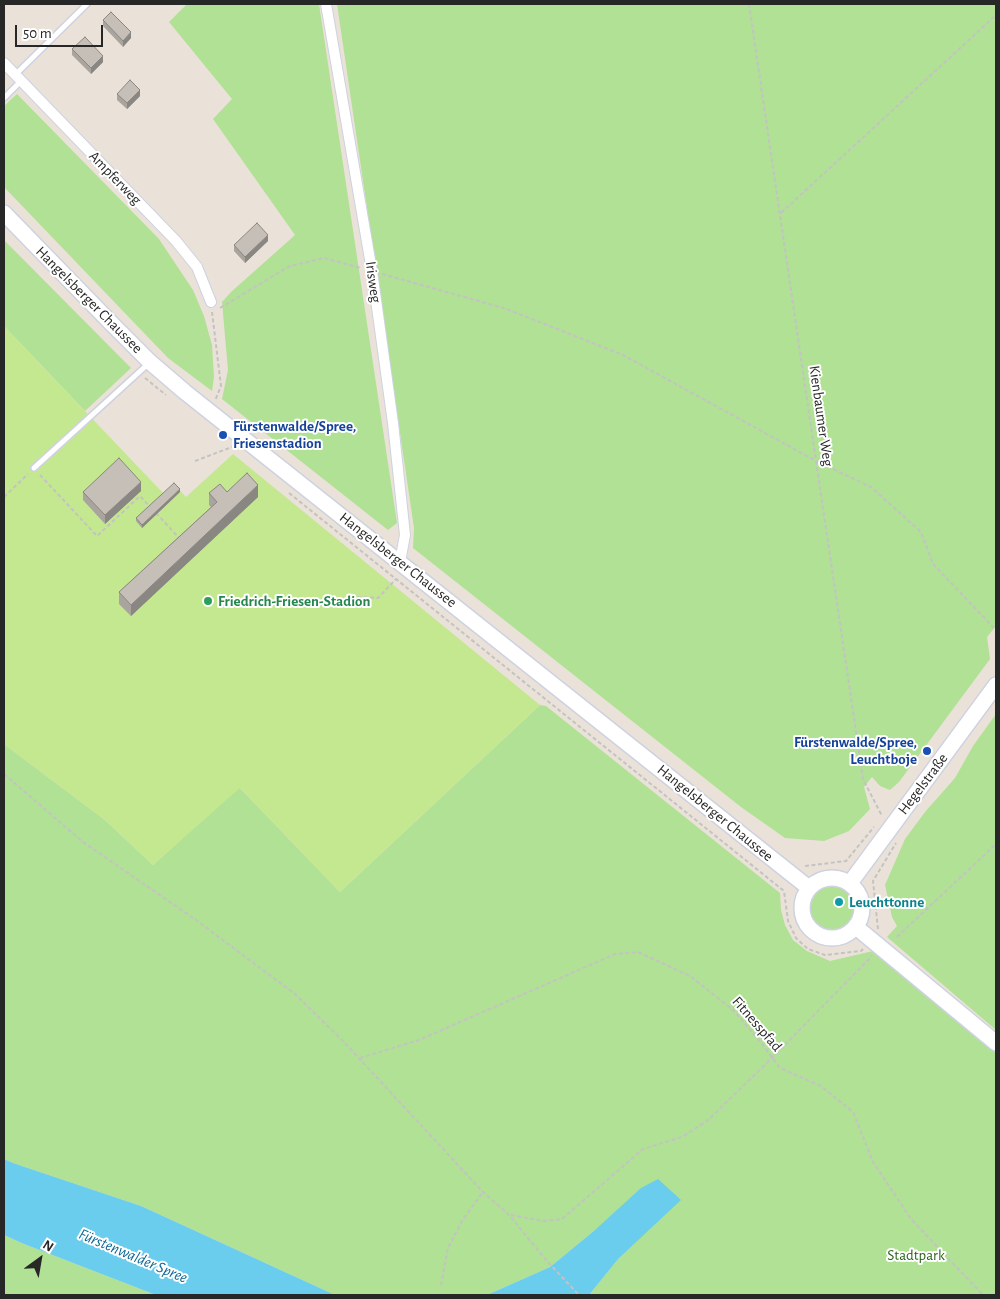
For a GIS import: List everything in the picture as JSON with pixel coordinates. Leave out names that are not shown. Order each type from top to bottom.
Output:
[{"type":"main road","name":"Hangelsberger Chaussee","points":[[4,213],[150,362],[210,412],[809,888]]},
{"type":"main road","name":"Hegelstraße","points":[[850,883],[884,828],[996,685]]},
{"type":"main road","points":[[825,878],[835,878],[850,883],[859,893],[862,902],[863,911],[856,926],[846,935],[836,938],[816,934],[808,927],[802,907],[804,897],[809,888],[825,878]]},
{"type":"main road","points":[[856,926],[996,1043]]},
{"type":"street","name":"Irisweg","points":[[326,4],[372,271],[405,535],[400,562]]},
{"type":"street","name":"Ampferweg","points":[[4,63],[176,241],[197,268],[215,305]]},
{"type":"lane","points":[[4,98],[18,78],[86,4]]},
{"type":"lane","points":[[34,468],[150,362]]},
{"type":"path","name":"Kienbaumer Weg","points":[[749,4],[864,779],[883,818],[884,828]]},
{"type":"path","points":[[780,213],[996,15]]},
{"type":"path","points":[[210,412],[221,386],[215,305],[290,266],[324,258],[372,271],[504,308],[623,355],[816,461],[871,487],[920,532],[933,564],[996,630]]},
{"type":"path","points":[[138,373],[166,395]]},
{"type":"path","points":[[195,461],[232,447]]},
{"type":"path","points":[[4,497],[34,468],[97,536],[140,496],[184,543]]},
{"type":"path","points":[[284,489],[784,891],[788,921],[796,938],[808,948],[825,955],[861,951],[876,943]]},
{"type":"path","points":[[357,597],[378,598],[396,579]]},
{"type":"path","points":[[4,774],[82,842],[196,920],[295,994],[360,1058],[483,1192],[509,1215],[546,1260],[579,1295]]},
{"type":"path","points":[[509,1215],[543,1221],[562,1219],[643,1149],[682,1137],[707,1121],[772,1058],[876,943],[878,928],[873,881],[896,845],[897,839],[884,828],[872,828],[846,861],[804,867],[795,877]]},
{"type":"path","points":[[897,937],[996,844]]},
{"type":"path","name":"Fitnesspfad","points":[[360,1058],[419,1040],[615,954],[638,952],[690,976],[732,1009],[780,1068],[821,1086],[853,1112],[873,1162],[911,1219],[983,1295]]},
{"type":"path","points":[[441,1285],[448,1248],[463,1219],[483,1192]]},
{"type":"green space","points":[[187,4],[319,4],[397,523],[388,530],[222,399],[228,370],[222,302],[295,235],[213,119],[232,99],[169,22]]},
{"type":"green space","points":[[337,4],[996,4],[996,626],[987,637],[990,659],[899,782],[890,790],[880,786],[872,777],[864,787],[870,809],[849,831],[824,841],[785,838],[741,807],[413,548],[414,528]]},
{"type":"green space","points":[[17,94],[159,239],[193,290],[204,316],[212,345],[214,377],[212,391],[168,358],[4,187],[4,106]]},
{"type":"green space","points":[[4,240],[131,368],[85,411],[4,326]]},
{"type":"green space","name":"Friedrich-Friesen-Stadion","points":[[4,326],[164,494],[174,484],[186,497],[233,454],[540,705],[340,892],[240,788],[153,865],[105,820],[4,744]]},
{"type":"green space","name":"Stadtpark","points":[[540,705],[546,706],[780,893],[781,910],[785,925],[793,940],[807,951],[830,961],[873,951],[996,1053],[996,1295],[589,1295],[619,1258],[595,1230],[550,1267],[487,1295],[335,1295],[141,1206],[4,1159],[4,744],[105,820],[153,865],[239,787],[340,892]]},
{"type":"green space","points":[[996,714],[996,1030],[887,937],[897,926],[892,917],[885,885],[905,839],[925,812],[955,778],[973,746]]},
{"type":"green space","points":[[829,885],[837,885],[846,889],[852,895],[856,908],[852,921],[846,927],[837,931],[829,931],[820,927],[814,921],[810,912],[810,904],[814,895],[820,889]]},
{"type":"green space","points":[[4,1235],[24,1244],[156,1295],[4,1295]]},
{"type":"water","name":"Fürstenwalder Spree","points":[[4,1159],[141,1206],[335,1295],[156,1295],[24,1244],[4,1235]]},
{"type":"water","points":[[658,1179],[681,1200],[619,1258],[589,1295],[487,1295],[550,1267],[595,1230],[641,1188]]},
{"type":"building","points":[[111,12],[131,32],[123,41],[103,20]]},
{"type":"building","points":[[85,37],[103,56],[91,68],[72,49]]},
{"type":"building","points":[[130,80],[140,90],[127,103],[117,94]]},
{"type":"building","points":[[257,223],[268,235],[245,257],[234,245]]},
{"type":"building","points":[[119,458],[141,482],[105,515],[83,492]]},
{"type":"building","points":[[247,473],[258,485],[131,605],[119,592],[217,502],[209,493],[220,484],[227,492]]},
{"type":"building","points":[[174,483],[180,489],[142,525],[136,518]]},
{"type":"place","name":"Fürstenwalde/Spree, Friesenstadion","points":[[223,435]]},
{"type":"place","name":"Friedrich-Friesen-Stadion","points":[[208,601]]},
{"type":"place","name":"Fürstenwalde/Spree, Leuchtboje","points":[[927,751]]},
{"type":"place","name":"Leuchttonne","points":[[839,902]]}]
